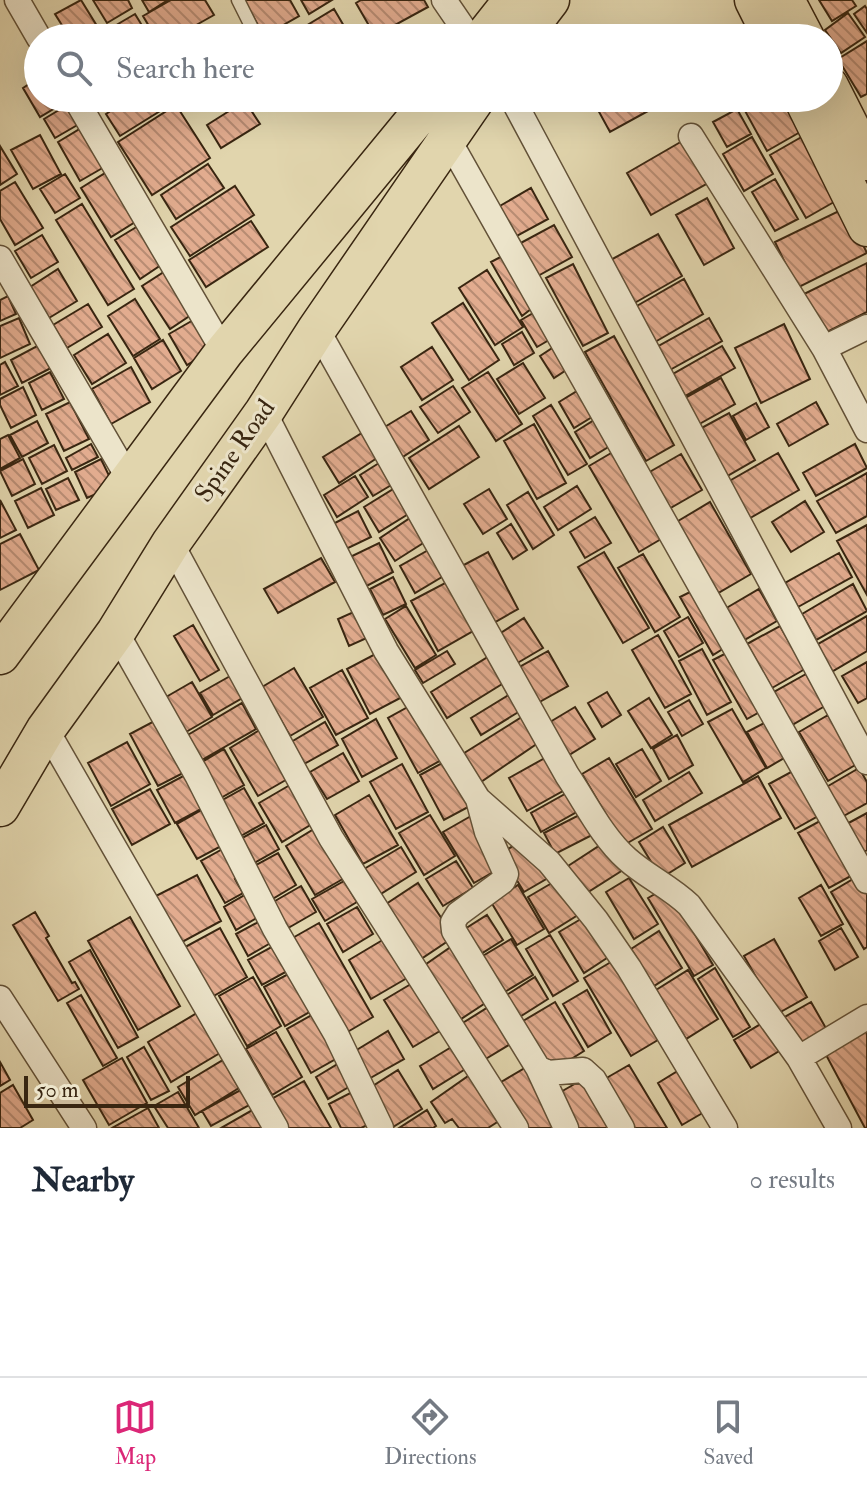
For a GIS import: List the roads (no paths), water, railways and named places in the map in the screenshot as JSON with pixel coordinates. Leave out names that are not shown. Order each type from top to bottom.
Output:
[{"type":"main road","points":[[494,24],[513,0]]},
{"type":"main road","points":[[532,24],[550,0]]},
{"type":"main road","points":[[754,0],[766,24]]},
{"type":"main road","points":[[785,0],[798,24]]},
{"type":"main road","points":[[1,652],[224,352],[421,112]]},
{"type":"main road","name":"Spine Road","points":[[0,807],[46,729],[116,632],[171,543],[264,412],[466,112]]},
{"type":"main road","points":[[810,112],[867,227]]},
{"type":"main road","points":[[842,112],[867,161]]},
{"type":"street","points":[[17,0],[31,24]]},
{"type":"street","points":[[444,0],[460,24]]},
{"type":"street","points":[[83,112],[224,352]]},
{"type":"street","points":[[519,112],[867,762]]},
{"type":"street","points":[[691,136],[824,348],[867,430]]},
{"type":"street","points":[[447,137],[867,881]]},
{"type":"street","points":[[0,258],[8,291],[129,479]]},
{"type":"street","points":[[824,348],[867,327]]},
{"type":"street","points":[[317,329],[567,775],[614,846],[689,905],[799,1058],[839,1128]]},
{"type":"street","points":[[264,412],[386,651],[478,799],[549,862],[596,920],[629,968],[725,1128]]},
{"type":"street","points":[[171,543],[331,838],[516,1128]]},
{"type":"street","points":[[116,632],[197,775],[275,929],[336,1034],[381,1128]]},
{"type":"street","points":[[46,729],[276,1128]]},
{"type":"street","points":[[478,799],[487,832],[506,874],[503,881],[458,914],[453,922],[454,931],[538,1068],[566,1128]]},
{"type":"street","points":[[0,998],[84,1128]]},
{"type":"street","points":[[799,1058],[867,1017]]},
{"type":"street","points":[[538,1068],[548,1073],[583,1070],[594,1080],[622,1128]]},
{"type":"lane","points":[[238,0],[250,24]]}]
